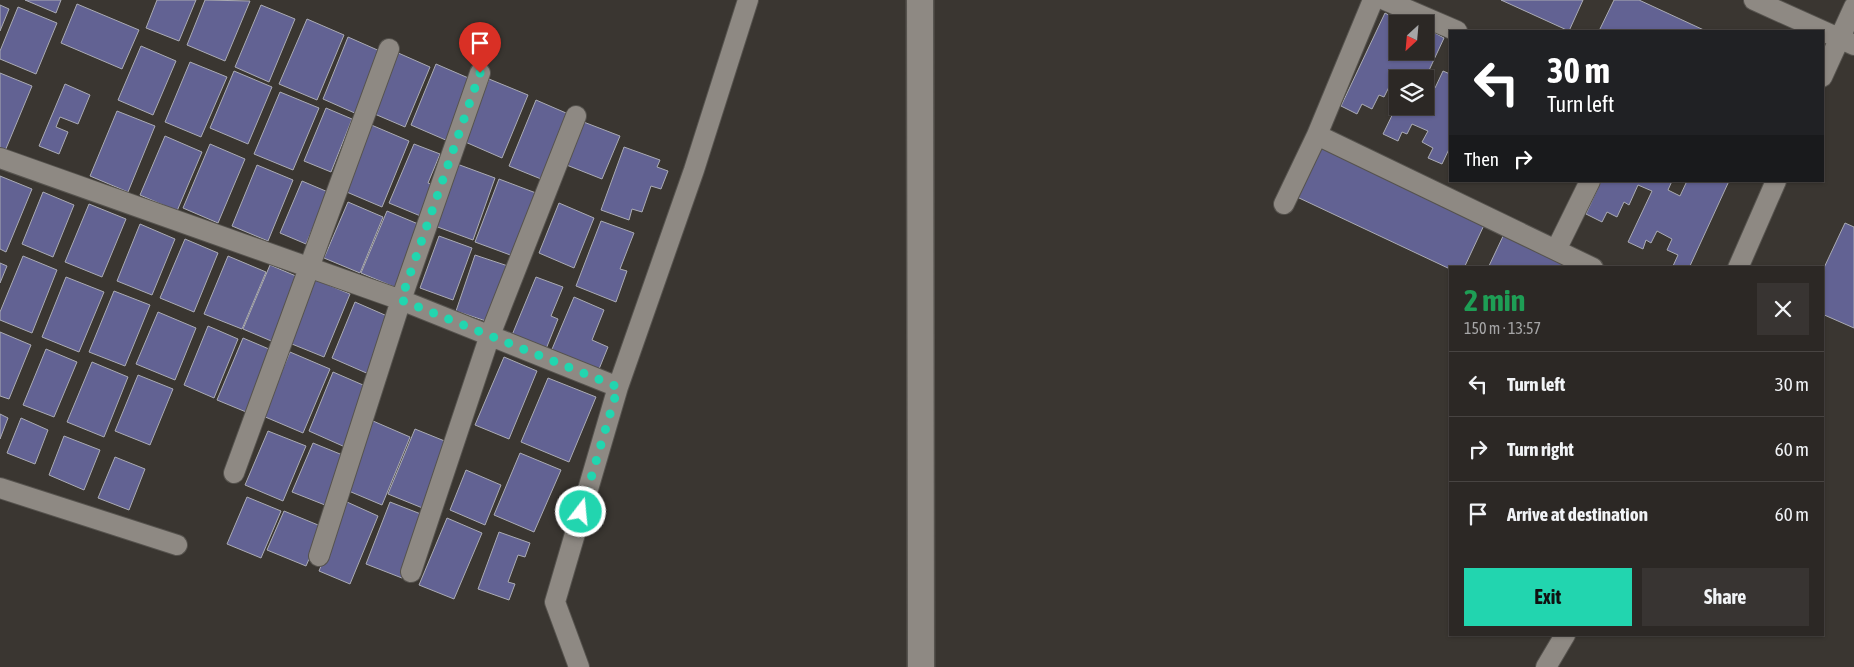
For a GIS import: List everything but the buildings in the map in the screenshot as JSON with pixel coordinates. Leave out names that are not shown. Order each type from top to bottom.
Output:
[{"type":"street","points":[[579,667],[555,602],[618,387],[694,170],[748,0]]},
{"type":"street","points":[[920,0],[921,667]]},
{"type":"street","points":[[1284,204],[1317,135],[1373,0]]},
{"type":"street","points":[[1386,0],[1455,30]]},
{"type":"street","points":[[1754,0],[1822,30]]},
{"type":"street","points":[[1824,74],[1847,41],[1854,7]]},
{"type":"street","points":[[1824,31],[1847,41]]},
{"type":"street","points":[[234,472],[389,48]]},
{"type":"street","points":[[318,556],[401,300],[480,73]]},
{"type":"street","points":[[411,572],[490,334],[576,116]]},
{"type":"street","points":[[1317,135],[1589,266]]},
{"type":"street","points":[[0,158],[401,300],[490,334],[618,387]]},
{"type":"street","points":[[1556,250],[1590,182]]},
{"type":"street","points":[[1739,266],[1776,182]]},
{"type":"street","points":[[0,488],[177,545]]},
{"type":"street","points":[[1546,667],[1564,636]]},
{"type":"route","points":[[480,73],[401,300],[490,334],[618,387],[581,512]]}]
